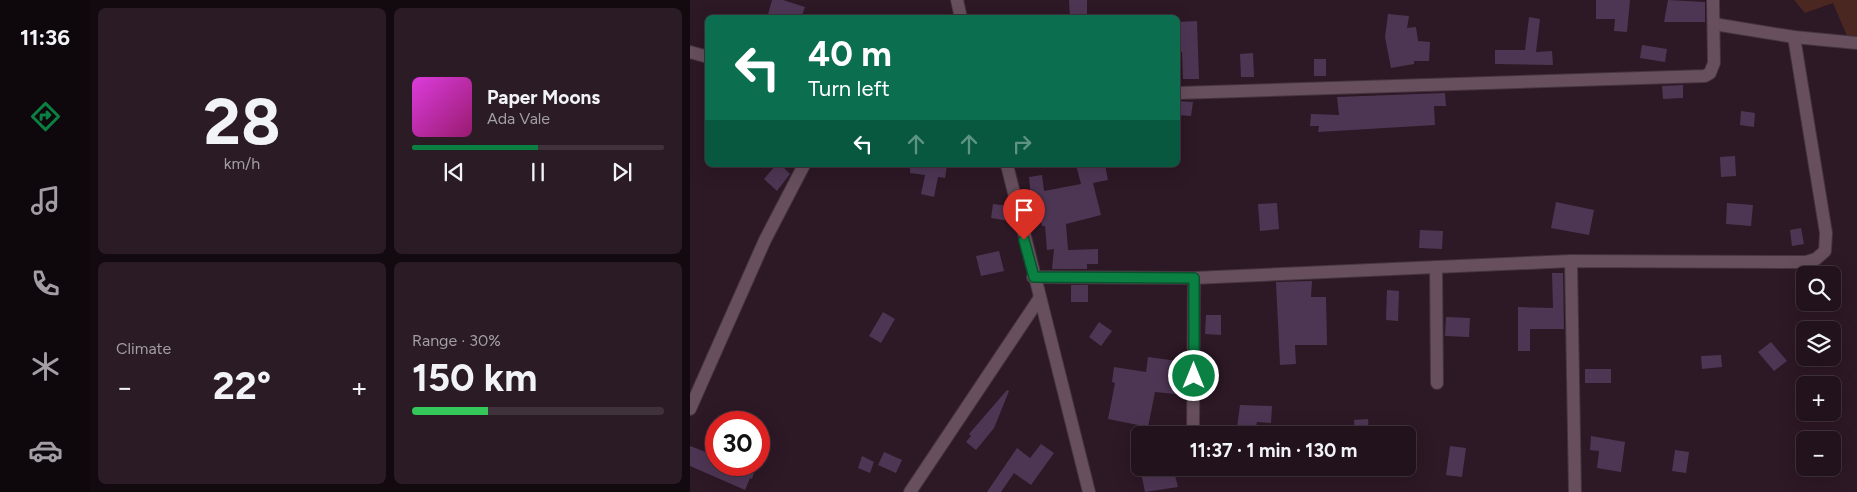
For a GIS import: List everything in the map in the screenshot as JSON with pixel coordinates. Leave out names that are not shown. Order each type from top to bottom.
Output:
[{"type":"street","points":[[957,0],[960,15]]},
{"type":"street","points":[[1180,94],[1698,77],[1710,74],[1713,68],[1713,0]]},
{"type":"street","points":[[1714,24],[1794,37],[1857,43]]},
{"type":"street","points":[[1034,277],[1194,278],[1571,261],[1806,262],[1816,259],[1826,251],[1826,233],[1794,37]]},
{"type":"street","points":[[690,52],[705,57]]},
{"type":"street","points":[[690,409],[765,240],[803,167]]},
{"type":"street","points":[[1006,167],[1089,492]]},
{"type":"street","points":[[1571,261],[1574,492]]},
{"type":"street","points":[[1436,268],[1437,383]]},
{"type":"street","points":[[1193,426],[1194,278]]},
{"type":"street","points":[[910,492],[1039,299]]},
{"type":"shaded area","points":[[1794,0],[1857,0],[1857,36],[1847,36],[1833,3],[1805,13]]},
{"type":"building","points":[[772,0],[783,0],[805,7],[802,15],[768,15]]},
{"type":"building","points":[[1069,0],[1087,0],[1087,15],[1070,15]]},
{"type":"building","points":[[1596,0],[1630,0],[1627,32],[1614,31],[1615,19],[1596,19]]},
{"type":"building","points":[[1668,0],[1705,2],[1705,22],[1664,22]]},
{"type":"building","points":[[1388,14],[1409,16],[1407,28],[1416,27],[1418,41],[1430,42],[1429,61],[1414,61],[1414,64],[1391,68],[1385,37]]},
{"type":"building","points":[[1529,17],[1540,19],[1536,52],[1552,51],[1553,65],[1495,64],[1495,50],[1525,50]]},
{"type":"building","points":[[1197,21],[1199,79],[1183,79],[1182,52],[1180,52],[1180,22]]},
{"type":"building","points":[[1642,45],[1667,49],[1665,62],[1640,58]]},
{"type":"building","points":[[1253,53],[1254,77],[1241,77],[1240,54]]},
{"type":"building","points":[[1314,59],[1326,59],[1326,76],[1314,76]]},
{"type":"building","points":[[1683,85],[1683,98],[1663,99],[1662,86]]},
{"type":"building","points":[[1445,93],[1446,106],[1434,106],[1435,125],[1318,132],[1319,126],[1310,126],[1311,114],[1339,115],[1337,97]]},
{"type":"building","points":[[1180,101],[1193,102],[1191,116],[1180,115]]},
{"type":"building","points":[[1741,111],[1755,113],[1754,127],[1740,125]]},
{"type":"building","points":[[1735,156],[1736,176],[1721,177],[1720,157]]},
{"type":"building","points":[[774,167],[783,167],[790,174],[777,191],[764,179]]},
{"type":"building","points":[[910,167],[947,167],[945,178],[938,177],[934,197],[921,194],[925,175],[910,173]]},
{"type":"building","points":[[1077,167],[1105,167],[1108,180],[1093,183],[1101,215],[1066,224],[1068,250],[1098,249],[1098,264],[1087,264],[1087,269],[1052,269],[1054,249],[1047,250],[1045,226],[1042,226],[1037,198],[1031,199],[1029,177],[1042,175],[1044,191],[1081,184]]},
{"type":"building","points":[[1556,202],[1594,210],[1589,235],[1551,228]]},
{"type":"building","points":[[1277,203],[1279,229],[1260,231],[1258,204]]},
{"type":"building","points":[[1727,203],[1753,205],[1751,226],[1726,224]]},
{"type":"building","points":[[993,204],[1009,206],[1009,221],[991,218]]},
{"type":"building","points":[[1801,228],[1804,244],[1792,246],[1790,230]]},
{"type":"building","points":[[1420,230],[1443,231],[1442,249],[1419,248]]},
{"type":"building","points":[[999,251],[1004,271],[981,276],[976,256]]},
{"type":"building","points":[[1552,273],[1563,273],[1564,329],[1530,329],[1530,351],[1518,351],[1518,307],[1553,308]]},
{"type":"building","points":[[1312,281],[1311,297],[1326,297],[1327,345],[1295,345],[1296,364],[1280,365],[1276,282]]},
{"type":"building","points":[[1071,285],[1088,285],[1088,302],[1071,302]]},
{"type":"building","points":[[1387,290],[1399,291],[1398,321],[1386,320]]},
{"type":"building","points":[[883,312],[895,319],[881,343],[869,336]]},
{"type":"building","points":[[1206,315],[1221,315],[1221,335],[1205,334]]},
{"type":"building","points":[[1446,317],[1470,318],[1469,337],[1445,336]]},
{"type":"building","points":[[1099,322],[1112,331],[1101,346],[1089,337]]},
{"type":"building","points":[[1771,342],[1787,361],[1774,371],[1758,352]]},
{"type":"building","points":[[1721,355],[1722,367],[1702,369],[1701,356]]},
{"type":"building","points":[[1148,357],[1185,362],[1185,395],[1155,392],[1148,426],[1108,419],[1115,383],[1112,382],[1114,367],[1146,372]]},
{"type":"building","points":[[1585,369],[1611,369],[1611,383],[1585,383]]},
{"type":"building","points":[[1007,390],[1009,391],[994,428],[976,450],[966,442],[971,436],[969,434]]},
{"type":"building","points":[[1240,405],[1272,406],[1271,423],[1257,422],[1256,426],[1237,426]]},
{"type":"building","points":[[1368,419],[1368,426],[1354,426],[1354,420]]},
{"type":"building","points":[[1591,436],[1625,442],[1621,472],[1597,468],[1599,451],[1590,450]]},
{"type":"building","points":[[1041,444],[1054,453],[1031,485],[1014,473],[1001,492],[987,492],[1017,448],[1030,458]]},
{"type":"building","points":[[690,446],[705,452],[705,473],[690,466]]},
{"type":"building","points":[[1450,446],[1466,448],[1462,477],[1446,475]]},
{"type":"building","points":[[1675,450],[1689,452],[1686,473],[1672,471]]},
{"type":"building","points":[[884,452],[902,460],[896,473],[878,465]]},
{"type":"building","points":[[862,456],[874,462],[870,473],[858,468]]},
{"type":"building","points":[[713,476],[753,476],[752,479],[750,478],[745,490]]},
{"type":"building","points":[[1142,476],[1175,476],[1178,487],[1145,492]]},
{"type":"route","points":[[1024,240],[1034,277],[1194,278],[1194,376]]}]
